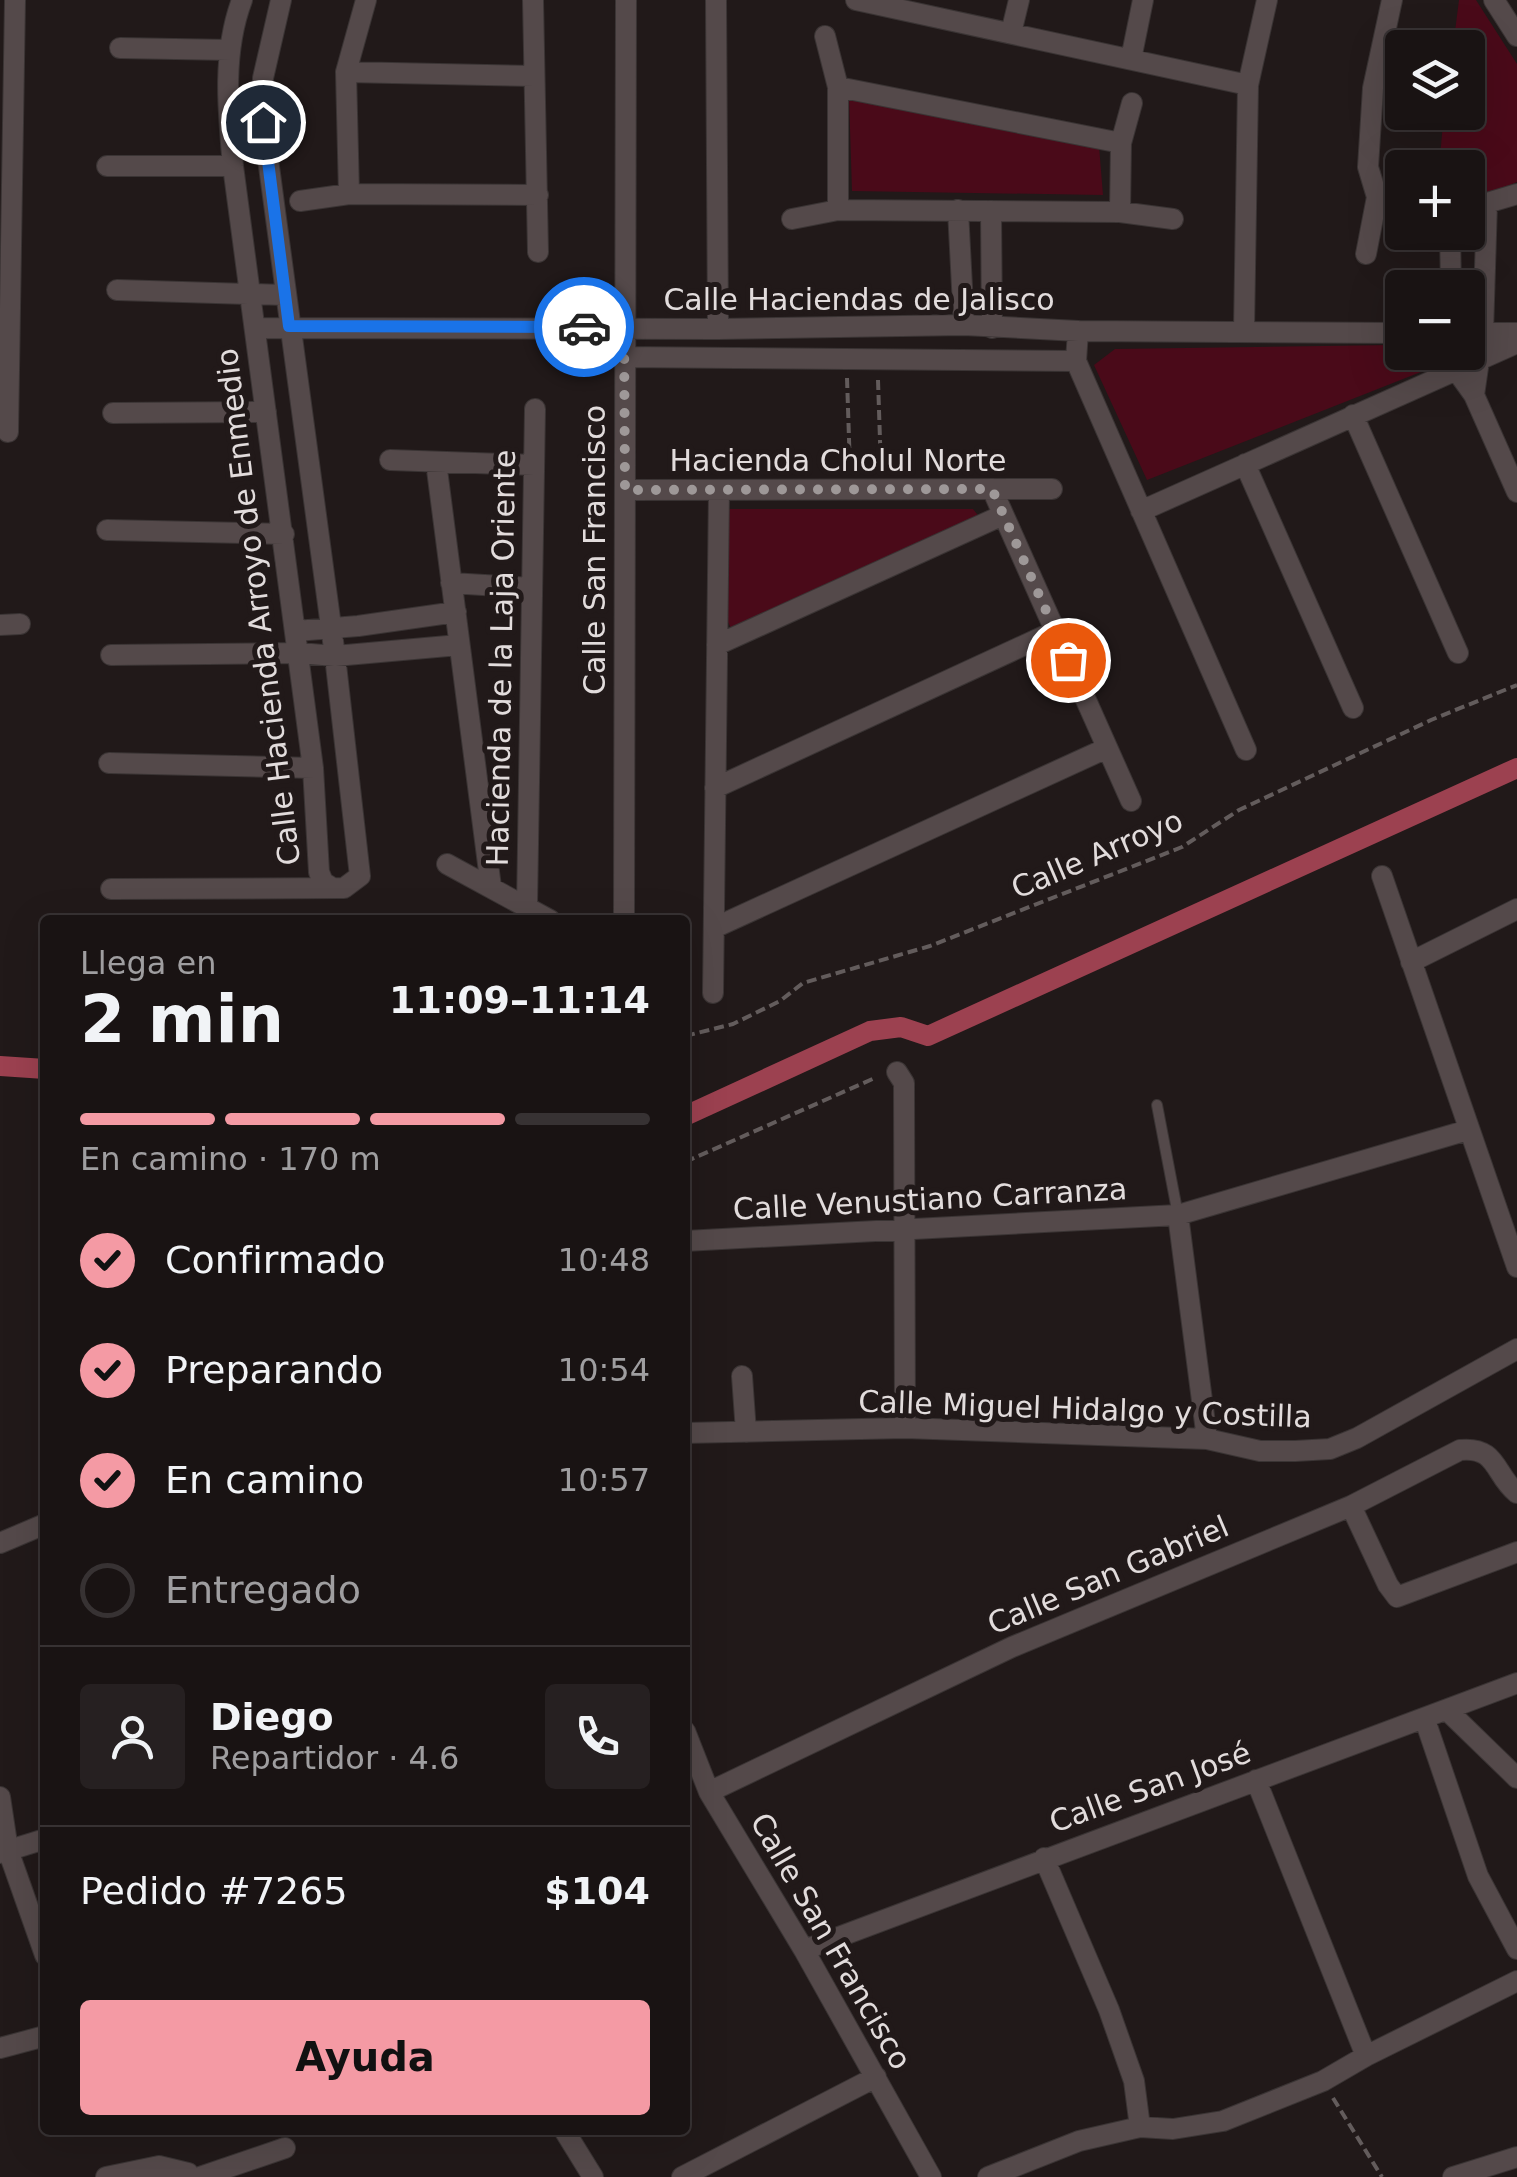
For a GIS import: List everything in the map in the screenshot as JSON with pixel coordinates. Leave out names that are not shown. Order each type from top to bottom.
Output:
[{"type":"street","points":[[8,432],[7,67],[15,0]]},
{"type":"street","name":"Calle Hacienda Arroyo de Enmedio","points":[[242,0],[230,50],[228,106],[233,166],[299,653],[320,872],[323,882],[330,887],[344,888],[360,876],[361,863],[263,122],[264,78],[281,0]]},
{"type":"street","points":[[349,194],[346,72],[366,0]]},
{"type":"street","points":[[533,0],[538,252]]},
{"type":"street","name":"Calle San Francisco","points":[[624,915],[622,357],[626,0]]},
{"type":"street","points":[[716,0],[718,329]]},
{"type":"street","points":[[856,0],[898,5],[1248,85]]},
{"type":"street","points":[[1011,33],[1019,0]]},
{"type":"street","points":[[1131,58],[1143,0]]},
{"type":"street","points":[[1244,331],[1248,85],[1267,0]]},
{"type":"street","points":[[1366,254],[1377,197],[1368,167],[1373,88],[1392,0]]},
{"type":"street","points":[[1494,0],[1517,36]]},
{"type":"street","points":[[825,36],[838,87],[838,210]]},
{"type":"street","points":[[120,48],[230,50]]},
{"type":"street","points":[[346,72],[534,76]]},
{"type":"street","points":[[838,87],[1121,143]]},
{"type":"street","points":[[1120,212],[1121,143],[1132,102]]},
{"type":"street","points":[[108,166],[233,166]]},
{"type":"street","points":[[300,201],[349,194],[538,195]]},
{"type":"street","points":[[1485,201],[1517,194]]},
{"type":"street","points":[[1377,197],[1385,198]]},
{"type":"street","points":[[792,219],[838,210],[1120,212],[1174,219]]},
{"type":"street","points":[[958,210],[964,325]]},
{"type":"street","points":[[991,211],[992,328]]},
{"type":"street","points":[[117,290],[284,295]]},
{"type":"street","name":"Calle Haciendas de Jalisco","points":[[255,328],[964,325],[1078,331],[1385,333]]},
{"type":"street","points":[[1078,331],[1076,361],[1246,750]]},
{"type":"street","points":[[1485,333],[1517,333]]},
{"type":"street","points":[[1485,358],[1517,343]]},
{"type":"street","name":"Calle Haciendas de Jalisco","points":[[622,357],[1076,361]]},
{"type":"street","points":[[1141,511],[1353,415],[1438,370]]},
{"type":"street","points":[[1460,370],[1517,492]]},
{"type":"street","points":[[1474,394],[1478,370]]},
{"type":"street","name":"Hacienda de la Laja Oriente","points":[[527,907],[535,409]]},
{"type":"street","points":[[113,413],[266,412]]},
{"type":"street","points":[[1353,415],[1458,654]]},
{"type":"street","points":[[390,460],[534,465]]},
{"type":"street","points":[[436,462],[491,887]]},
{"type":"street","points":[[1245,464],[1353,708]]},
{"type":"street","points":[[992,489],[1131,801]]},
{"type":"street","name":"Hacienda Cholul Norte","points":[[625,490],[1052,489]]},
{"type":"street","points":[[713,993],[719,491]]},
{"type":"street","points":[[718,645],[1003,515]]},
{"type":"street","points":[[107,530],[284,534]]},
{"type":"street","points":[[451,583],[532,588]]},
{"type":"street","points":[[296,632],[456,612]]},
{"type":"street","points":[[716,788],[1055,631]]},
{"type":"street","points":[[110,655],[334,656],[459,644]]},
{"type":"street","points":[[714,928],[1107,748]]},
{"type":"street","points":[[109,763],[313,768]]},
{"type":"street","points":[[448,864],[541,915]]},
{"type":"street","points":[[1382,876],[1517,1267]]},
{"type":"street","points":[[111,889],[330,887]]},
{"type":"street","points":[[1411,962],[1517,909]]},
{"type":"street","points":[[896,1072],[904,1082],[905,1428]]},
{"type":"street","name":"Calle Venustiano Carranza","points":[[690,1242],[1178,1216],[1468,1130]]},
{"type":"street","points":[[1178,1216],[1207,1439]]},
{"type":"street","name":"Calle Miguel Hidalgo y Costilla","points":[[690,1433],[905,1428],[1207,1439],[1260,1450],[1330,1448],[1357,1438],[1517,1349]]},
{"type":"street","points":[[742,1376],[746,1432]]},
{"type":"street","name":"Calle San Gabriel","points":[[709,1792],[1012,1647],[1351,1506],[1460,1450],[1475,1448],[1487,1453],[1517,1493]]},
{"type":"street","points":[[1351,1506],[1388,1585],[1398,1597],[1517,1552]]},
{"type":"street","points":[[0,1543],[40,1526]]},
{"type":"street","name":"Calle San José","points":[[804,1950],[1517,1683]]},
{"type":"street","points":[[1448,1711],[1517,1778]]},
{"type":"street","points":[[1425,1720],[1478,1876],[1517,1949]]},
{"type":"street","name":"Calle San Francisco","points":[[690,1744],[709,1792],[804,1950],[931,2177]]},
{"type":"street","points":[[1256,1780],[1366,2056]]},
{"type":"street","points":[[0,1797],[4,1852],[40,1942]]},
{"type":"street","points":[[4,1852],[40,1841]]},
{"type":"street","points":[[1044,1858],[1109,2010],[1134,2081],[1140,2127]]},
{"type":"street","points":[[988,2177],[1079,2141],[1140,2127],[1174,2129],[1223,2121],[1323,2082],[1366,2056],[1517,1981]]},
{"type":"street","points":[[0,2048],[40,2037]]},
{"type":"street","points":[[682,2177],[876,2077]]},
{"type":"street","points":[[567,2135],[594,2177]]},
{"type":"street","points":[[106,2177],[159,2166],[192,2176],[285,2148]]},
{"type":"street","points":[[1453,2177],[1517,2157]]},
{"type":"lane","points":[[1157,1105],[1178,1216]]},
{"type":"path","points":[[846,358],[851,490]]},
{"type":"path","points":[[878,358],[882,490]]},
{"type":"path","name":"Calle Arroyo","points":[[690,1035],[733,1024],[780,1001],[804,983],[930,946],[1182,847],[1239,810],[1431,720],[1517,685]]},
{"type":"path","points":[[690,1160],[896,1072]]},
{"type":"path","points":[[1323,2082],[1382,2177]]},
{"type":"shaded area","points":[[1459,0],[1476,0],[1517,64],[1517,182],[1488,194],[1485,150],[1441,150],[1442,130],[1485,130],[1485,30],[1455,30]]},
{"type":"shaded area","points":[[849,97],[1099,146],[1103,195],[852,191]]},
{"type":"shaded area","points":[[1385,345],[1385,370],[1426,370],[1147,480],[1094,365],[1115,349]]},
{"type":"shaded area","points":[[728,509],[973,509],[980,518],[731,628],[725,616]]},
{"type":"waterway","points":[[690,1114],[870,1031],[901,1027],[928,1036],[1517,768]]},
{"type":"waterway","points":[[0,1066],[40,1069]]},
{"type":"way so far","points":[[584,327],[624,327],[625,490],[992,489],[1068,660]]},
{"type":"route","points":[[263,122],[289,326],[584,327]]}]
